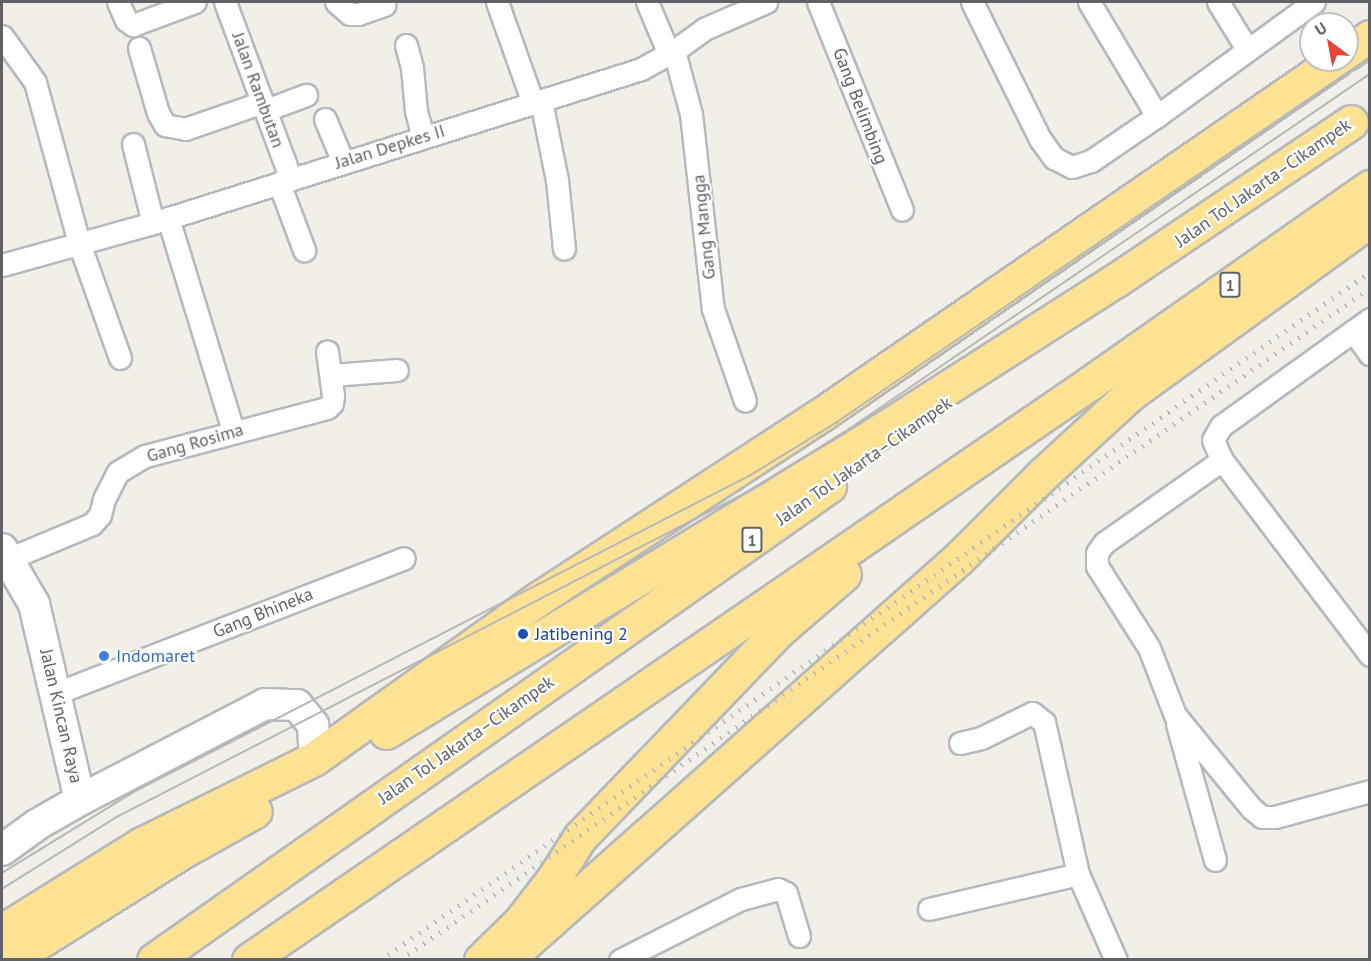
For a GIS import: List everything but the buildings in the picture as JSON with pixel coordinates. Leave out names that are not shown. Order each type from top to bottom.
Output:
[{"type":"highway","points":[[2,931],[142,844],[315,758],[545,594],[822,414],[1319,72]]},
{"type":"highway","points":[[10,960],[183,851],[311,780],[459,687],[861,443],[1116,280],[1360,116]]},
{"type":"highway","name":"Jalan Tol Jakarta–Cikampek","points":[[154,960],[1360,116]]},
{"type":"highway","name":"1","points":[[249,960],[1090,383],[1370,187]]},
{"type":"highway","points":[[506,960],[958,559],[1130,394],[1370,220]]},
{"type":"highway","points":[[481,960],[520,922],[554,878],[580,837],[778,631],[894,530],[1090,383]]},
{"type":"main road","name":"Jalan Kincan Raya","points":[[2,850],[38,824],[81,800],[34,604],[5,554]]},
{"type":"main road","points":[[81,800],[265,704],[297,705],[313,725],[315,758]]},
{"type":"street","points":[[118,2],[126,20],[133,25],[195,2]]},
{"type":"street","points":[[336,2],[350,14],[358,14],[384,5]]},
{"type":"street","points":[[498,2],[537,102],[557,180],[564,249]]},
{"type":"street","name":"Gang Mangga","points":[[647,2],[672,53],[691,114],[713,309],[745,401]]},
{"type":"street","name":"Jalan Depkes II","points":[[2,265],[160,221],[641,69],[672,53],[704,28],[766,2]]},
{"type":"street","name":"Gang Belimbing","points":[[818,2],[902,210]]},
{"type":"street","points":[[972,2],[1040,139],[1054,158],[1072,167],[1091,161],[1314,2]]},
{"type":"street","points":[[1089,2],[1157,116]]},
{"type":"street","points":[[1218,2],[1247,49]]},
{"type":"street","name":"Jalan Rambutan","points":[[231,3],[265,106],[304,250]]},
{"type":"street","points":[[2,36],[35,82],[80,243],[120,358]]},
{"type":"street","points":[[406,45],[412,68],[416,111],[423,137]]},
{"type":"street","points":[[139,48],[158,113],[165,125],[185,129],[306,95]]},
{"type":"street","points":[[325,119],[343,162]]},
{"type":"street","points":[[134,144],[233,431]]},
{"type":"street","points":[[1370,354],[1361,325],[1221,426],[1213,440],[1222,460],[1370,655]]},
{"type":"street","name":"Gang Rosima","points":[[5,554],[92,524],[100,515],[104,499],[118,472],[131,462],[233,431],[327,408],[332,403],[332,375],[327,351]]},
{"type":"street","points":[[332,375],[397,370]]},
{"type":"street","points":[[1215,860],[1175,715],[1149,648],[1102,578],[1097,566],[1097,553],[1104,543],[1222,460]]},
{"type":"street","name":"Gang Bhineka","points":[[54,694],[404,558]]},
{"type":"street","points":[[960,743],[981,738],[1032,714],[1044,722],[1078,874],[1116,960]]},
{"type":"street","points":[[1175,715],[1251,808],[1262,817],[1275,817],[1370,791]]},
{"type":"street","points":[[929,909],[1078,874]]},
{"type":"street","points":[[620,960],[741,899],[778,889],[786,893],[799,936]]},
{"type":"tram line","points":[[2,873],[132,793],[751,475],[837,422],[1370,57]]},
{"type":"tram line","points":[[2,889],[117,817],[759,486],[846,431],[1370,74]]},
{"type":"railway","points":[[380,960],[1370,272]]},
{"type":"railway","points":[[400,960],[1370,288]]},
{"type":"place","name":"Jatibening 2","points":[[523,634]]},
{"type":"place","name":"Indomaret","points":[[104,656]]}]
